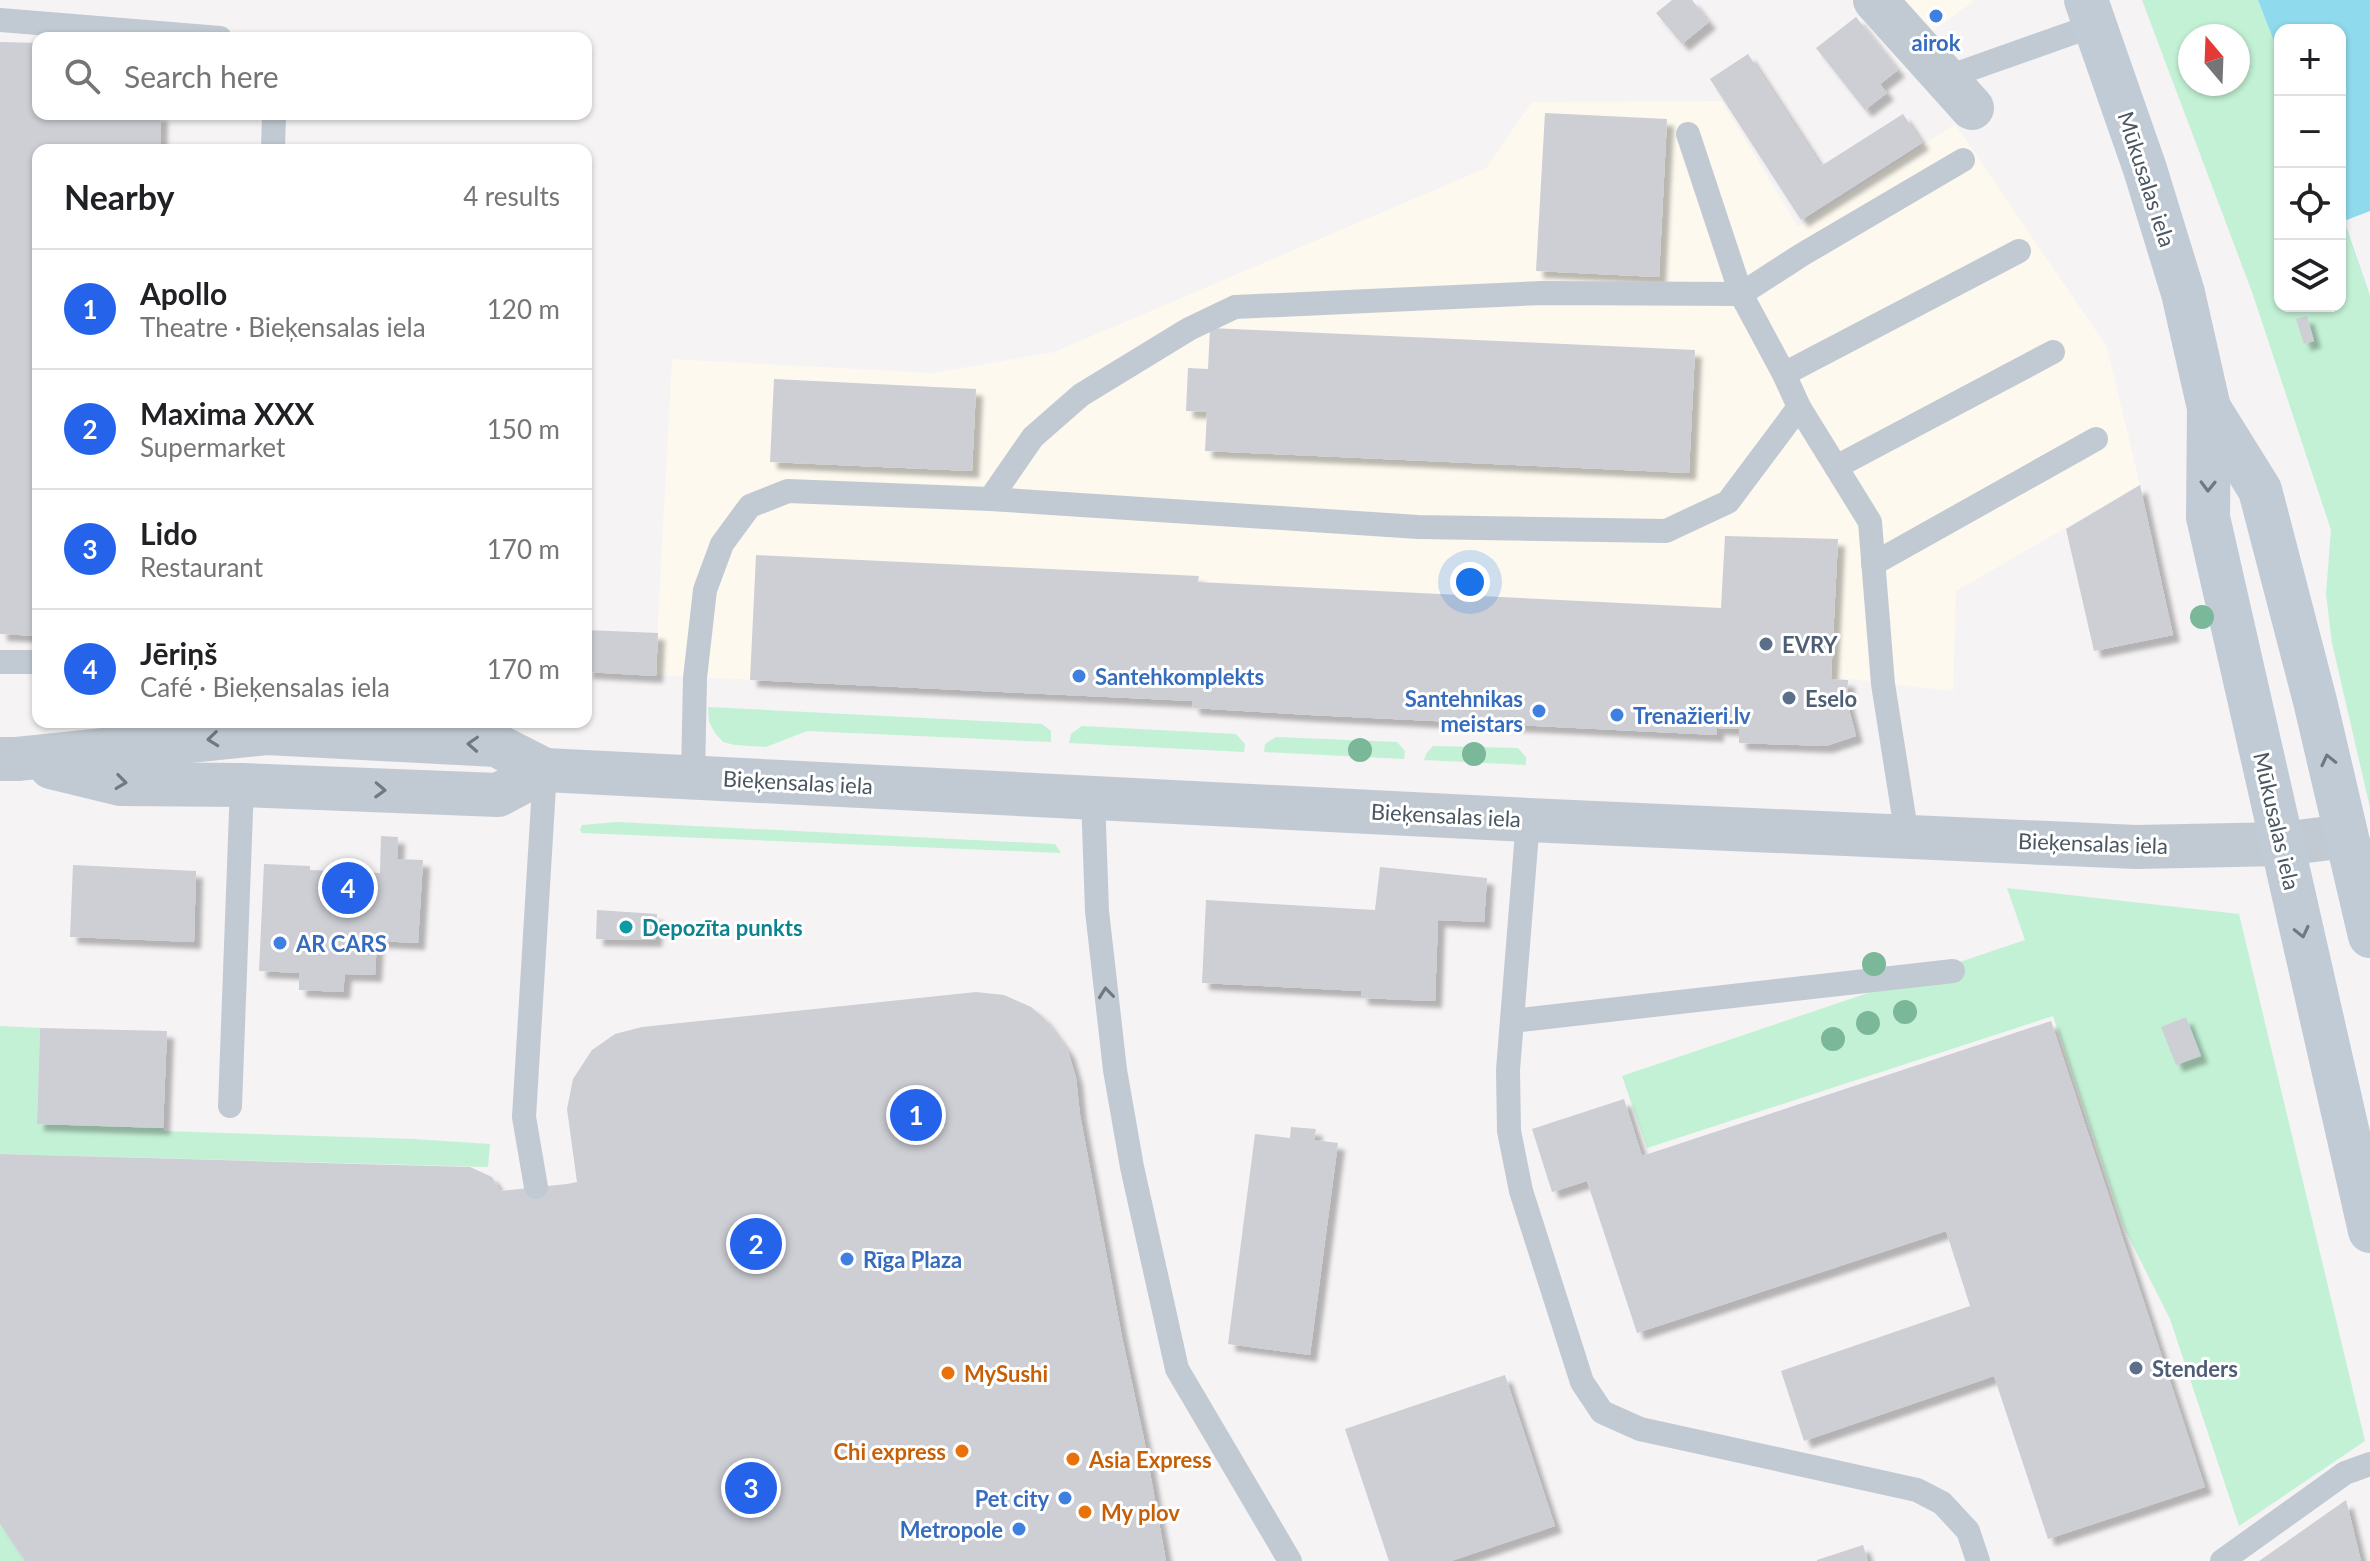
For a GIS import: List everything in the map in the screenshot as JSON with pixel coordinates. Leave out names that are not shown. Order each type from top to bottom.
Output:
[{"type":"main road","name":"Mūkusalas iela","points":[[2090,12],[2140,154],[2183,293],[2209,408],[2208,517],[2370,1231]]},
{"type":"main road","name":"Mūkusalas iela","points":[[2209,408],[2260,490],[2370,936]]},
{"type":"street","points":[[1875,0],[1959,93]]},
{"type":"street","name":"Bieķensalas iela","points":[[9,759],[267,728],[496,745],[545,770],[1528,820],[2136,847],[2282,844],[2346,836]]},
{"type":"street","name":"Bieķensalas iela","points":[[9,759],[121,784],[255,785],[498,795],[545,770]]},
{"type":"lane","points":[[1959,93],[2090,12]]},
{"type":"lane","points":[[0,20],[147,32]]},
{"type":"lane","points":[[273,144],[274,120]]},
{"type":"lane","points":[[1688,134],[1741,294],[1799,407],[1870,522],[1883,684],[1907,836]]},
{"type":"lane","points":[[990,499],[1033,437],[1081,395],[1189,329],[1235,307],[1542,293],[1741,294],[1963,160]]},
{"type":"lane","points":[[1784,374],[2019,251]]},
{"type":"lane","points":[[1836,467],[2053,352]]},
{"type":"lane","points":[[693,776],[695,678],[705,590],[722,544],[750,506],[788,491],[990,499],[1418,527],[1666,531],[1728,502],[1799,407]]},
{"type":"lane","points":[[1873,564],[2096,439]]},
{"type":"lane","points":[[0,662],[32,662]]},
{"type":"lane","points":[[230,1106],[255,785],[267,728]]},
{"type":"lane","points":[[536,1187],[524,1117],[545,770]]},
{"type":"lane","points":[[1093,796],[1097,911],[1115,1070],[1132,1167],[1177,1369],[1290,1561]]},
{"type":"lane","points":[[1528,820],[1508,1070],[1509,1131],[1521,1191],[1582,1382],[1602,1412],[1640,1429],[1917,1490],[1942,1503],[1968,1531],[1978,1561]]},
{"type":"lane","points":[[1512,1021],[1953,971]]},
{"type":"lane","points":[[2222,1561],[2345,1473],[2370,1464]]},
{"type":"shaded area","name":"airok","points":[[1905,0],[1975,0],[1933,31]]},
{"type":"shaded area","points":[[1722,101],[1798,227],[1955,124],[2107,347],[2140,485],[1956,591],[1953,691],[1848,679],[1847,702],[1856,736],[1826,746],[1739,743],[1739,729],[1717,728],[1717,735],[1310,715],[1193,708],[1192,701],[655,675],[672,359],[932,373],[1054,352],[1486,168],[1532,102]]},
{"type":"green space","points":[[2142,0],[2258,0],[2274,41],[2274,312],[2346,312],[2346,220],[2370,211],[2370,808],[2332,643],[2326,594],[2331,530],[2252,292],[2178,96],[2250,96],[2250,24],[2178,24],[2178,96]]},
{"type":"green space","points":[[708,707],[1042,724],[1051,731],[1051,742],[807,731],[766,747],[735,745],[723,742],[715,733],[709,722]]},
{"type":"green space","points":[[1082,726],[1236,734],[1245,744],[1244,752],[1069,743],[1071,734]]},
{"type":"green space","points":[[1276,737],[1397,742],[1405,751],[1404,759],[1264,752],[1265,744]]},
{"type":"green space","points":[[1433,746],[1518,748],[1526,757],[1526,765],[1424,760]]},
{"type":"green space","points":[[617,822],[1055,844],[1061,853],[582,833],[580,830],[582,825]]},
{"type":"green space","points":[[2007,888],[2239,914],[2365,1441],[2239,1526],[2170,1319],[2124,1228],[2053,1016],[1647,1148],[1622,1076],[2025,940]]},
{"type":"green space","points":[[0,1026],[40,1028],[37,1124],[490,1144],[488,1167],[0,1154]]},
{"type":"green space","points":[[0,1524],[25,1561],[0,1561]]},
{"type":"water","points":[[2258,0],[2370,0],[2370,296],[2346,228],[2346,24],[2274,24],[2274,41]]},
{"type":"pier","points":[[2370,211],[2370,296],[2346,227],[2346,220]]},
{"type":"building","points":[[1672,0],[1692,0],[1709,22],[1682,44],[1656,13]]},
{"type":"building","points":[[1856,17],[1898,70],[1880,84],[1887,93],[1865,110],[1816,48]]},
{"type":"building","points":[[0,42],[32,43],[32,120],[161,120],[160,144],[32,144],[32,636],[0,634]]},
{"type":"building","points":[[1748,54],[1821,166],[1903,114],[1922,143],[1801,220],[1710,79]]},
{"type":"building","points":[[1545,113],[1667,119],[1659,277],[1536,271]]},
{"type":"building","points":[[2307,316],[2314,341],[2304,344],[2296,319]]},
{"type":"building","points":[[1210,328],[1695,350],[1689,473],[1205,451],[1207,412],[1186,411],[1188,368],[1208,369]]},
{"type":"building","points":[[774,379],[976,389],[972,471],[770,462]]},
{"type":"building","points":[[2140,485],[2173,635],[2094,651],[2066,529]]},
{"type":"building","points":[[1725,536],[1838,539],[1831,679],[1848,680],[1847,702],[1856,736],[1826,746],[1739,743],[1739,729],[1717,728],[1717,735],[1310,715],[1193,708],[1192,701],[750,680],[756,555],[1199,576],[1198,582],[1721,608]]},
{"type":"building","points":[[592,630],[658,633],[656,676],[592,672]]},
{"type":"building","points":[[381,836],[398,837],[397,859],[423,860],[418,943],[377,941],[375,975],[345,974],[343,992],[299,990],[299,973],[259,971],[264,864],[310,866],[310,870],[380,873]]},
{"type":"building","points":[[73,865],[196,871],[194,942],[70,937]]},
{"type":"building","points":[[1380,867],[1487,878],[1484,922],[1438,920],[1435,1001],[1361,998],[1361,991],[1202,983],[1206,900],[1375,910]]},
{"type":"building","name":"Depozīta punkts","points":[[597,910],[657,914],[655,940],[596,939]]},
{"type":"building","points":[[976,992],[1004,995],[1031,1007],[1044,1018],[1068,1051],[1076,1078],[1080,1115],[1166,1561],[25,1561],[0,1524],[0,1154],[470,1167],[492,1177],[500,1191],[567,1184],[577,1182],[567,1109],[573,1079],[592,1050],[615,1034],[642,1027]]},
{"type":"building","points":[[2186,1017],[2201,1056],[2176,1065],[2161,1027]]},
{"type":"building","points":[[2051,1021],[2205,1487],[2048,1539],[1994,1376],[1804,1441],[1781,1371],[1970,1306],[1946,1231],[1637,1333],[1587,1181],[1552,1192],[1532,1129],[1624,1099],[1642,1156]]},
{"type":"building","points":[[40,1028],[167,1031],[163,1128],[37,1124]]},
{"type":"building","points":[[1291,1127],[1316,1129],[1314,1140],[1338,1143],[1310,1355],[1228,1344],[1255,1134],[1290,1138]]},
{"type":"building","points":[[1505,1375],[1555,1526],[1451,1561],[1389,1561],[1345,1429]]},
{"type":"building","points":[[2346,1500],[2361,1561],[2259,1561]]},
{"type":"building","points":[[1863,1545],[1868,1561],[1817,1561],[1817,1560]]},
{"type":"place","name":"airok","points":[[1936,16]]},
{"type":"place","name":"EVRY","points":[[1766,644]]},
{"type":"place","name":"Santehkomplekts","points":[[1079,676]]},
{"type":"place","name":"Eselo","points":[[1789,698]]},
{"type":"place","name":"Santehnikas meistars","points":[[1539,711]]},
{"type":"place","name":"Trenažieri.lv","points":[[1617,715]]},
{"type":"place","name":"Jēriņš","points":[[348,888]]},
{"type":"place","name":"Depozīta punkts","points":[[626,927]]},
{"type":"place","name":"AR CARS","points":[[280,943]]},
{"type":"place","name":"Apollo","points":[[916,1115]]},
{"type":"place","name":"Maxima XXX","points":[[756,1244]]},
{"type":"place","name":"Rīga Plaza","points":[[847,1259]]},
{"type":"place","name":"Stenders","points":[[2136,1368]]},
{"type":"place","name":"MySushi","points":[[948,1373]]},
{"type":"place","name":"Chi express","points":[[962,1451]]},
{"type":"place","name":"Asia Express","points":[[1073,1459]]},
{"type":"place","name":"Lido","points":[[751,1488]]},
{"type":"place","name":"Pet city","points":[[1065,1498]]},
{"type":"place","name":"My plov","points":[[1085,1512]]},
{"type":"place","name":"Metropole","points":[[1019,1529]]}]
